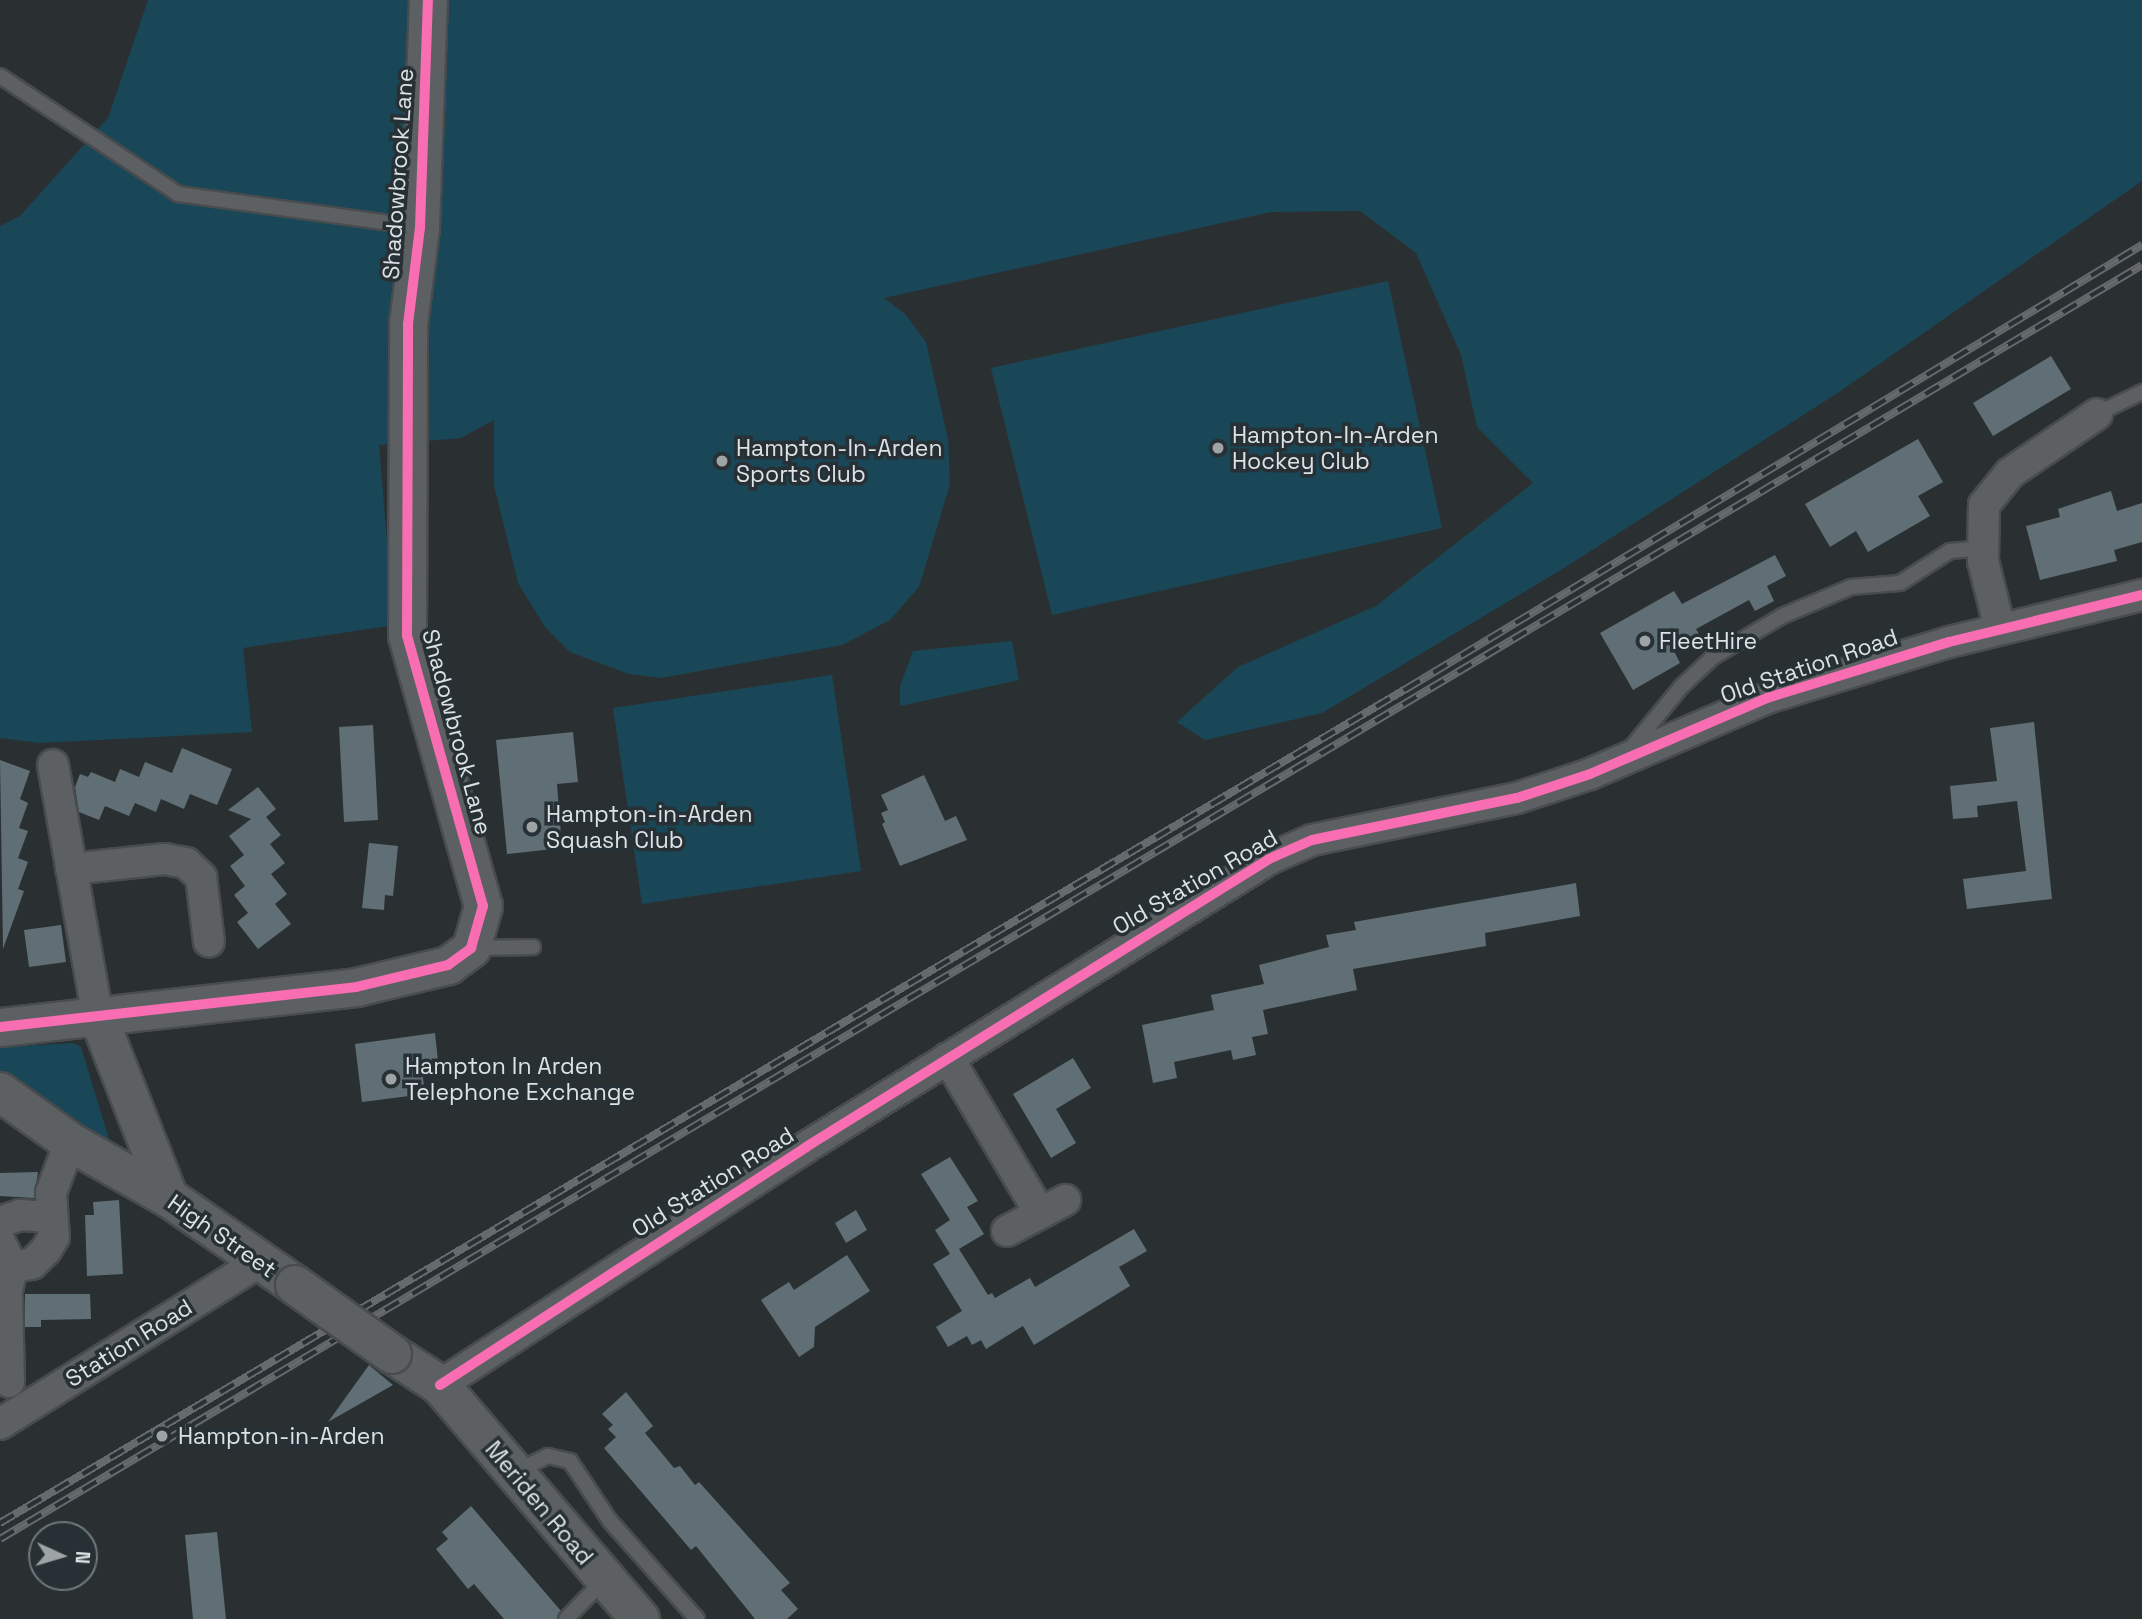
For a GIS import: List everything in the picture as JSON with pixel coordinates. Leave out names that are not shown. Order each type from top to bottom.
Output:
[{"type":"main road","name":"High Street","points":[[0,1092],[70,1142],[169,1198],[440,1385]]},
{"type":"main road","name":"Meriden Road","points":[[440,1385],[604,1580],[629,1615]]},
{"type":"street","name":"Shadowbrook Lane","points":[[428,0],[420,227],[408,324],[407,636],[483,905],[471,948]]},
{"type":"street","points":[[2000,629],[1982,548],[1984,505],[1993,490],[2010,472],[2097,414]]},
{"type":"street","name":"Old Station Road","points":[[440,1385],[948,1058],[1215,890],[1312,840],[1517,798],[1621,760],[1767,698],[2000,629],[2142,595]]},
{"type":"street","points":[[53,765],[98,1017],[169,1198]]},
{"type":"street","points":[[71,869],[164,859],[186,863],[201,877],[209,942]]},
{"type":"street","points":[[0,1027],[356,987],[448,965],[471,948]]},
{"type":"street","points":[[948,1058],[1052,1206],[1007,1231]]},
{"type":"street","points":[[9,1382],[6,1255],[32,1264],[54,1237],[50,1217],[51,1193],[70,1142]]},
{"type":"street","points":[[0,1222],[20,1215],[50,1217]]},
{"type":"street","name":"Station Road","points":[[0,1423],[259,1262]]},
{"type":"lane","points":[[0,76],[178,194],[420,227]]},
{"type":"lane","points":[[2097,414],[2142,392]]},
{"type":"lane","points":[[1621,760],[1682,686],[1713,657],[1770,623],[1851,587],[1900,583],[1950,551],[1982,548]]},
{"type":"lane","points":[[471,948],[533,947]]},
{"type":"lane","points":[[514,1472],[548,1456],[570,1461],[610,1521],[697,1619]]},
{"type":"lane","points":[[566,1619],[604,1580]]},
{"type":"shaded area","points":[[148,0],[2142,0],[2142,181],[1836,394],[1564,568],[1322,713],[1205,740],[1177,722],[1238,667],[1376,606],[1533,483],[1477,427],[1461,355],[1416,253],[1360,211],[1271,212],[884,298],[905,314],[926,342],[948,439],[950,484],[919,587],[890,620],[842,645],[661,678],[629,674],[570,652],[545,627],[518,583],[494,485],[494,420],[461,438],[379,445],[394,625],[243,648],[252,732],[40,743],[0,738],[0,226],[20,216],[108,118]]},
{"type":"shaded area","name":"Hampton-In-Arden Hockey Club","points":[[1388,281],[1442,528],[1052,615],[991,368]]},
{"type":"shaded area","points":[[1012,641],[1019,680],[900,706],[900,686],[913,651]]},
{"type":"shaded area","points":[[832,675],[861,871],[642,904],[613,708]]},
{"type":"shaded area","points":[[5,1039],[6,1047],[74,1043],[81,1047],[111,1146],[0,1072],[0,1040]]},
{"type":"building","points":[[2051,356],[2071,389],[1993,436],[1973,403]]},
{"type":"building","points":[[1918,439],[1943,482],[1918,496],[1930,516],[1868,552],[1856,531],[1830,547],[1805,504]]},
{"type":"building","points":[[2111,491],[2117,511],[2142,503],[2142,542],[2114,550],[2117,561],[2040,580],[2026,526],[2060,517],[2058,509]]},
{"type":"building","name":"FleetHire","points":[[1775,555],[1786,576],[1767,586],[1774,601],[1755,611],[1749,600],[1696,629],[1699,634],[1673,649],[1680,663],[1633,690],[1600,633],[1674,591],[1682,604]]},
{"type":"building","points":[[2034,722],[2052,899],[1967,909],[1963,879],[2026,871],[2017,801],[1977,806],[1978,817],[1953,819],[1950,786],[1997,781],[1990,728]]},
{"type":"building","points":[[373,725],[378,820],[344,822],[339,727]]},
{"type":"building","points":[[573,732],[578,782],[557,784],[562,848],[507,854],[496,740]]},
{"type":"building","points":[[182,748],[232,769],[217,805],[190,794],[184,809],[161,799],[156,812],[135,803],[129,816],[105,806],[99,820],[79,812],[75,787],[80,774],[88,777],[91,772],[115,782],[120,769],[139,777],[145,762],[172,773]]},
{"type":"building","points":[[0,760],[30,771],[20,799],[28,803],[19,828],[28,831],[18,858],[28,862],[18,889],[24,891],[3,949]]},
{"type":"building","points":[[924,775],[945,821],[956,816],[967,840],[900,866],[882,824],[885,822],[881,813],[888,810],[881,795]]},
{"type":"building","points":[[258,787],[276,809],[266,817],[281,835],[270,844],[285,863],[271,874],[287,894],[275,904],[291,924],[258,949],[237,922],[248,913],[234,895],[245,886],[230,866],[244,855],[229,836],[251,819],[228,810]]},
{"type":"building","points":[[369,843],[398,846],[393,896],[385,895],[384,910],[362,908]]},
{"type":"building","points":[[1576,883],[1580,916],[1485,933],[1486,946],[1353,969],[1357,990],[1263,1010],[1268,1034],[1252,1037],[1256,1055],[1233,1060],[1231,1050],[1174,1062],[1177,1078],[1153,1083],[1142,1025],[1214,1010],[1211,995],[1264,984],[1259,965],[1329,947],[1326,935],[1356,930],[1354,922]]},
{"type":"building","points":[[61,925],[66,962],[29,967],[24,930]]},
{"type":"building","name":"Hampton In Arden Telephone Exchange","points":[[435,1033],[438,1061],[421,1063],[425,1094],[362,1102],[355,1044]]},
{"type":"building","points":[[1073,1058],[1091,1088],[1056,1109],[1076,1143],[1051,1158],[1013,1094]]},
{"type":"building","points":[[950,1157],[978,1201],[967,1207],[984,1234],[959,1249],[988,1295],[992,1293],[995,1298],[1030,1278],[1035,1287],[1134,1229],[1147,1251],[1119,1267],[1130,1286],[1034,1345],[1023,1326],[986,1349],[981,1340],[972,1345],[967,1336],[948,1347],[936,1327],[962,1311],[933,1264],[950,1254],[935,1230],[950,1220],[921,1174]]},
{"type":"building","points":[[38,1172],[34,1198],[0,1196],[0,1173]]},
{"type":"building","points":[[119,1200],[123,1274],[87,1276],[85,1215],[94,1215],[93,1202]]},
{"type":"building","points":[[856,1210],[867,1230],[846,1243],[835,1223]]},
{"type":"building","points":[[847,1255],[870,1291],[815,1327],[814,1347],[799,1357],[761,1300],[789,1282],[794,1290]]},
{"type":"building","points":[[25,1294],[90,1294],[91,1319],[41,1320],[41,1327],[25,1327]]},
{"type":"building","points":[[369,1365],[393,1385],[328,1422]]},
{"type":"building","points":[[626,1392],[653,1426],[645,1433],[674,1468],[680,1466],[695,1485],[699,1482],[790,1583],[781,1590],[798,1609],[787,1619],[755,1619],[696,1546],[691,1550],[604,1448],[616,1437],[608,1429],[613,1425],[602,1414]]},
{"type":"building","points":[[471,1506],[561,1611],[557,1619],[504,1619],[474,1584],[468,1589],[436,1549],[448,1539],[442,1532]]},
{"type":"building","points":[[217,1532],[226,1619],[193,1619],[185,1535]]},
{"type":"railway","points":[[0,1523],[1406,689],[2142,245]]},
{"type":"railway","points":[[0,1539],[2142,265]]},
{"type":"cycle path","points":[[0,1027],[356,987],[448,965],[471,948],[483,906],[407,636],[408,324],[420,227],[428,0]]},
{"type":"cycle path","points":[[440,1385],[806,1147],[1269,859],[1312,840],[1517,798],[1590,774],[1767,698],[1949,642],[2142,595]]},
{"type":"place","name":"Hampton-In-Arden Hockey Club","points":[[1218,448]]},
{"type":"place","name":"Hampton-In-Arden Sports Club","points":[[722,461]]},
{"type":"place","name":"FleetHire","points":[[1645,641]]},
{"type":"place","name":"Hampton-in-Arden Squash Club","points":[[532,827]]},
{"type":"place","name":"Hampton In Arden Telephone Exchange","points":[[391,1079]]},
{"type":"place","name":"Hampton-in-Arden","points":[[162,1436]]}]
